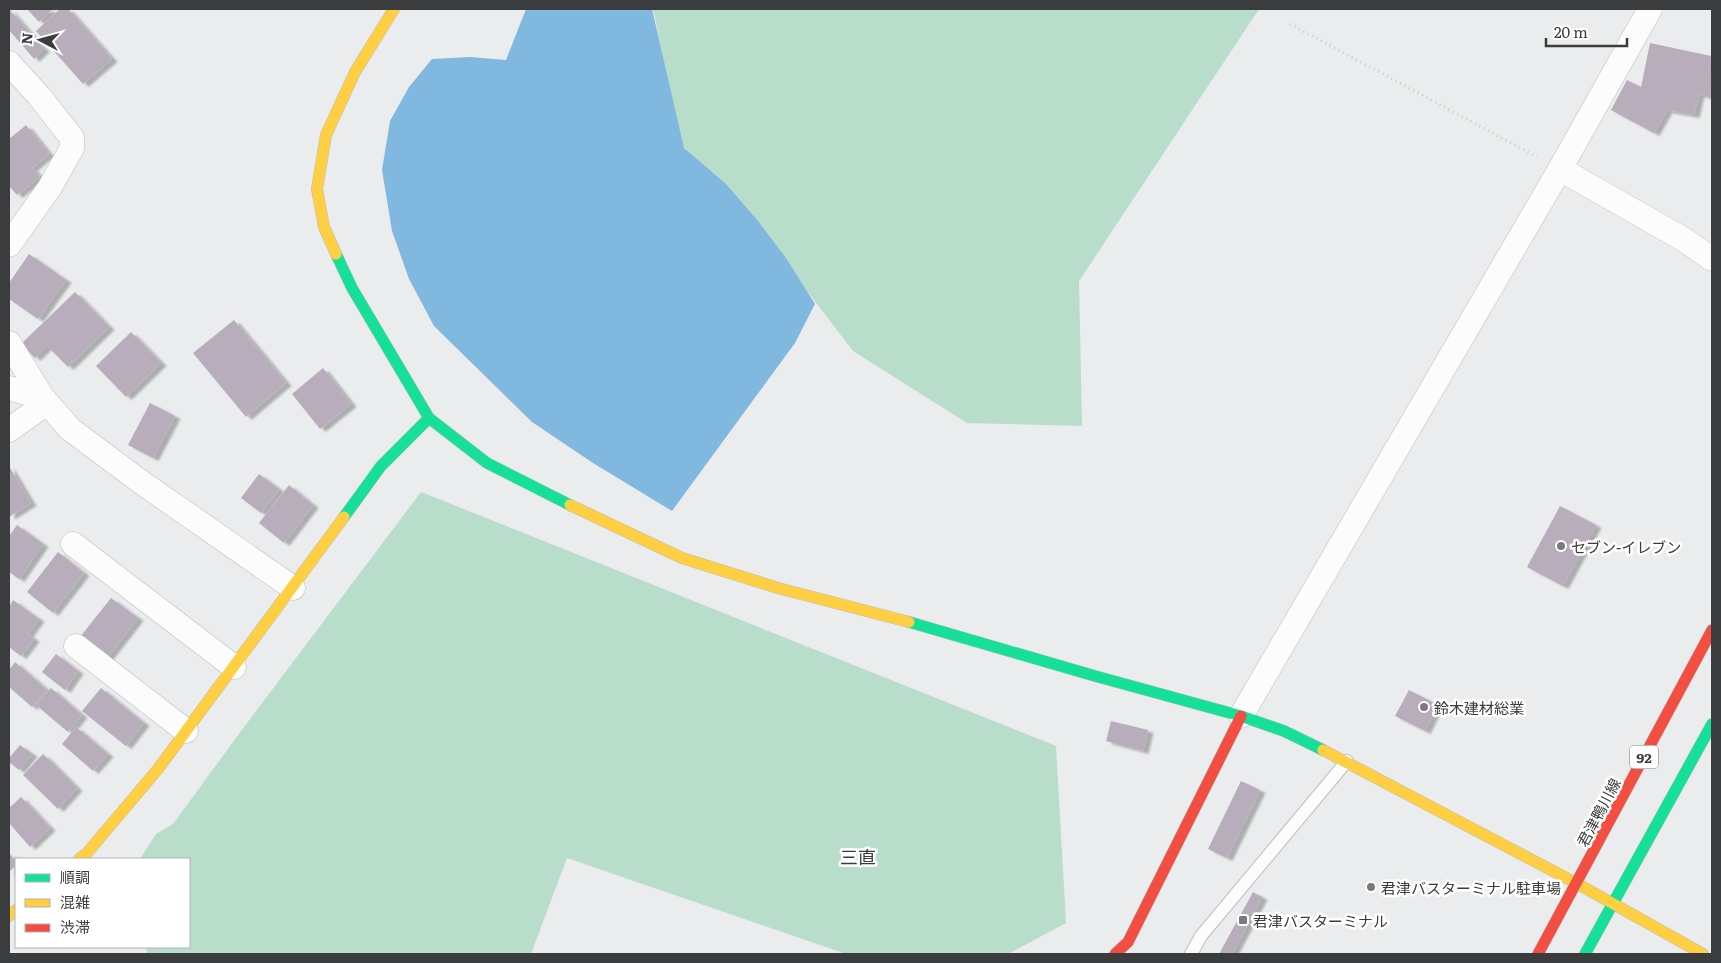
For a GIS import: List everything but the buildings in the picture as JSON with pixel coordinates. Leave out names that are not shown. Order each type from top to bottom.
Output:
[{"type":"street","points":[[394,9],[355,72],[326,134],[317,188],[324,227],[352,288],[429,418],[487,463],[590,516],[682,558],[778,588],[882,614],[1241,716],[1284,731],[1346,761],[1703,954]]},
{"type":"street","points":[[1115,954],[1128,942],[1241,716],[1560,169],[1650,9]]},
{"type":"street","points":[[9,63],[39,96],[72,138],[72,148],[50,187],[9,245]]},
{"type":"street","points":[[1560,169],[1683,239],[1712,259]]},
{"type":"street","points":[[9,343],[45,400],[70,429],[293,588]]},
{"type":"street","points":[[9,388],[45,400]]},
{"type":"street","points":[[9,430],[45,400]]},
{"type":"street","points":[[80,858],[87,853],[152,776],[293,588],[381,466],[429,418]]},
{"type":"street","points":[[73,544],[234,667]]},
{"type":"street","name":"君津鴨川線","points":[[1538,954],[1712,630]]},
{"type":"street","points":[[76,646],[186,731]]},
{"type":"street","points":[[1585,954],[1712,724]]},
{"type":"lane","points":[[1190,954],[1201,936],[1346,761]]},
{"type":"path","points":[[1290,24],[1560,169]]},
{"type":"green space","points":[[652,9],[1259,9],[1079,281],[1082,426],[967,423],[853,351],[748,214],[680,143]]},
{"type":"green space","points":[[421,492],[1056,746],[1066,923],[1008,954],[846,954],[567,858],[531,954],[147,954],[146,948],[190,948],[190,858],[141,858],[156,834],[173,824]]},
{"type":"water","points":[[526,9],[652,9],[684,148],[726,184],[758,221],[786,258],[815,304],[795,343],[672,511],[593,463],[532,422],[434,326],[409,279],[392,231],[382,170],[390,121],[409,87],[432,59],[470,57],[506,60]]},
{"type":"traffic: fast","points":[[336,254],[352,288],[429,418],[487,463],[570,505]]},
{"type":"traffic: fast","points":[[344,517],[381,466],[429,418]]},
{"type":"traffic: fast","points":[[909,622],[1241,716],[1284,731],[1323,750]]},
{"type":"traffic: fast","points":[[1585,954],[1712,724]]},
{"type":"traffic: slow","points":[[336,254],[324,227],[317,189],[326,135],[355,72],[394,9]]},
{"type":"traffic: slow","points":[[570,505],[682,558],[778,588],[909,622]]},
{"type":"traffic: slow","points":[[80,858],[87,853],[158,769],[344,517]]},
{"type":"traffic: slow","points":[[1323,750],[1576,883],[1703,954]]},
{"type":"traffic: slow","points":[[9,916],[15,911]]},
{"type":"traffic: jam","points":[[1538,954],[1712,630]]},
{"type":"traffic: jam","points":[[1115,954],[1128,942],[1241,716]]},
{"type":"place","name":"セブン-イレブン","points":[[1561,546]]},
{"type":"place","name":"鈴木建材総業","points":[[1424,707]]},
{"type":"place","name":"君津バスターミナル駐車場","points":[[1371,887]]},
{"type":"place","name":"君津バスターミナル","points":[[1243,920]]},
{"type":"district","name":"三直","points":[[858,856]]}]
